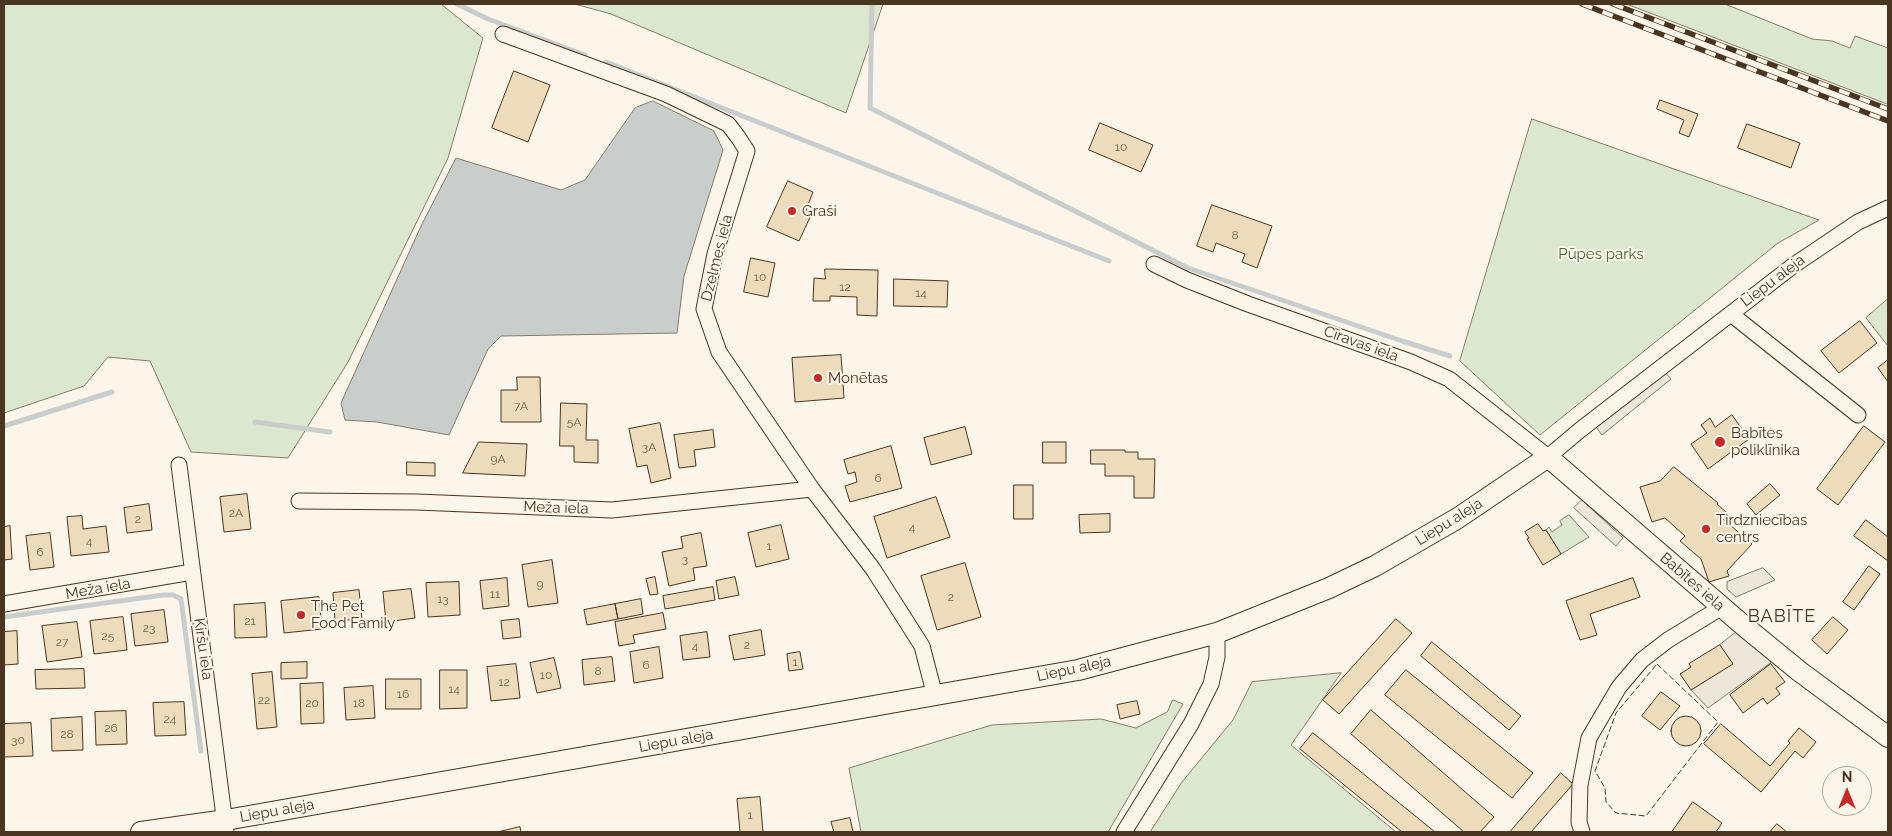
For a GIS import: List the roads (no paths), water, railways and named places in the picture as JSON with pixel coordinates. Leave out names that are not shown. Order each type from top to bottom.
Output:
[{"type":"street","name":"Dzelmes iela","points":[[502,34],[666,94],[728,124],[738,137],[747,151],[715,254],[704,310],[719,352],[812,489],[873,570],[922,646],[935,696]]},
{"type":"street","name":"Liepu aleja","points":[[142,832],[226,826],[1078,670],[1217,633],[1321,592],[1375,566],[1458,518],[1548,457],[1794,264],[1858,222],[1888,208]]},
{"type":"street","name":"Cīravas iela","points":[[1154,264],[1187,280],[1248,304],[1411,362],[1449,379],[1548,457]]},
{"type":"street","points":[[1731,314],[1796,368],[1858,415]]},
{"type":"street","name":"Babītes iela","points":[[1548,457],[1798,671],[1888,737]]},
{"type":"street","name":"Ķiršu iela","points":[[179,465],[226,826]]},
{"type":"street","name":"Meža iela","points":[[300,500],[417,502],[612,510],[812,489]]},
{"type":"street","name":"Meža iela","points":[[4,604],[192,572]]},
{"type":"street","points":[[1582,832],[1579,822],[1580,785],[1589,738],[1619,687],[1642,660],[1668,640],[1722,607]]},
{"type":"street","points":[[1124,832],[1191,724],[1207,692],[1216,667],[1217,633]]},
{"type":"waterway","points":[[457,4],[488,19],[585,55]]},
{"type":"waterway","points":[[872,4],[870,108],[1188,268],[1450,356]]},
{"type":"waterway","points":[[606,62],[1109,261]]},
{"type":"waterway","points":[[4,426],[112,392]]},
{"type":"waterway","points":[[255,422],[330,432]]},
{"type":"waterway","points":[[4,617],[163,595],[173,595],[181,599],[201,751]]},
{"type":"railway","points":[[1582,4],[1888,121]]},
{"type":"railway","points":[[1613,4],[1888,109]]},
{"type":"place","name":"Graši","points":[[792,211]]},
{"type":"place","name":"Monētas","points":[[818,378]]},
{"type":"place","name":"Babītes poliklīnika","points":[[1720,442]]},
{"type":"place","name":"Tirdzniecības centrs","points":[[1706,529]]},
{"type":"place","name":"The Pet Food Family","points":[[301,615]]},
{"type":"district","name":"BABĪTE","points":[[1782,617]]},
{"type":"park label","name":"Pūpes parks","points":[[1601,254]]}]
